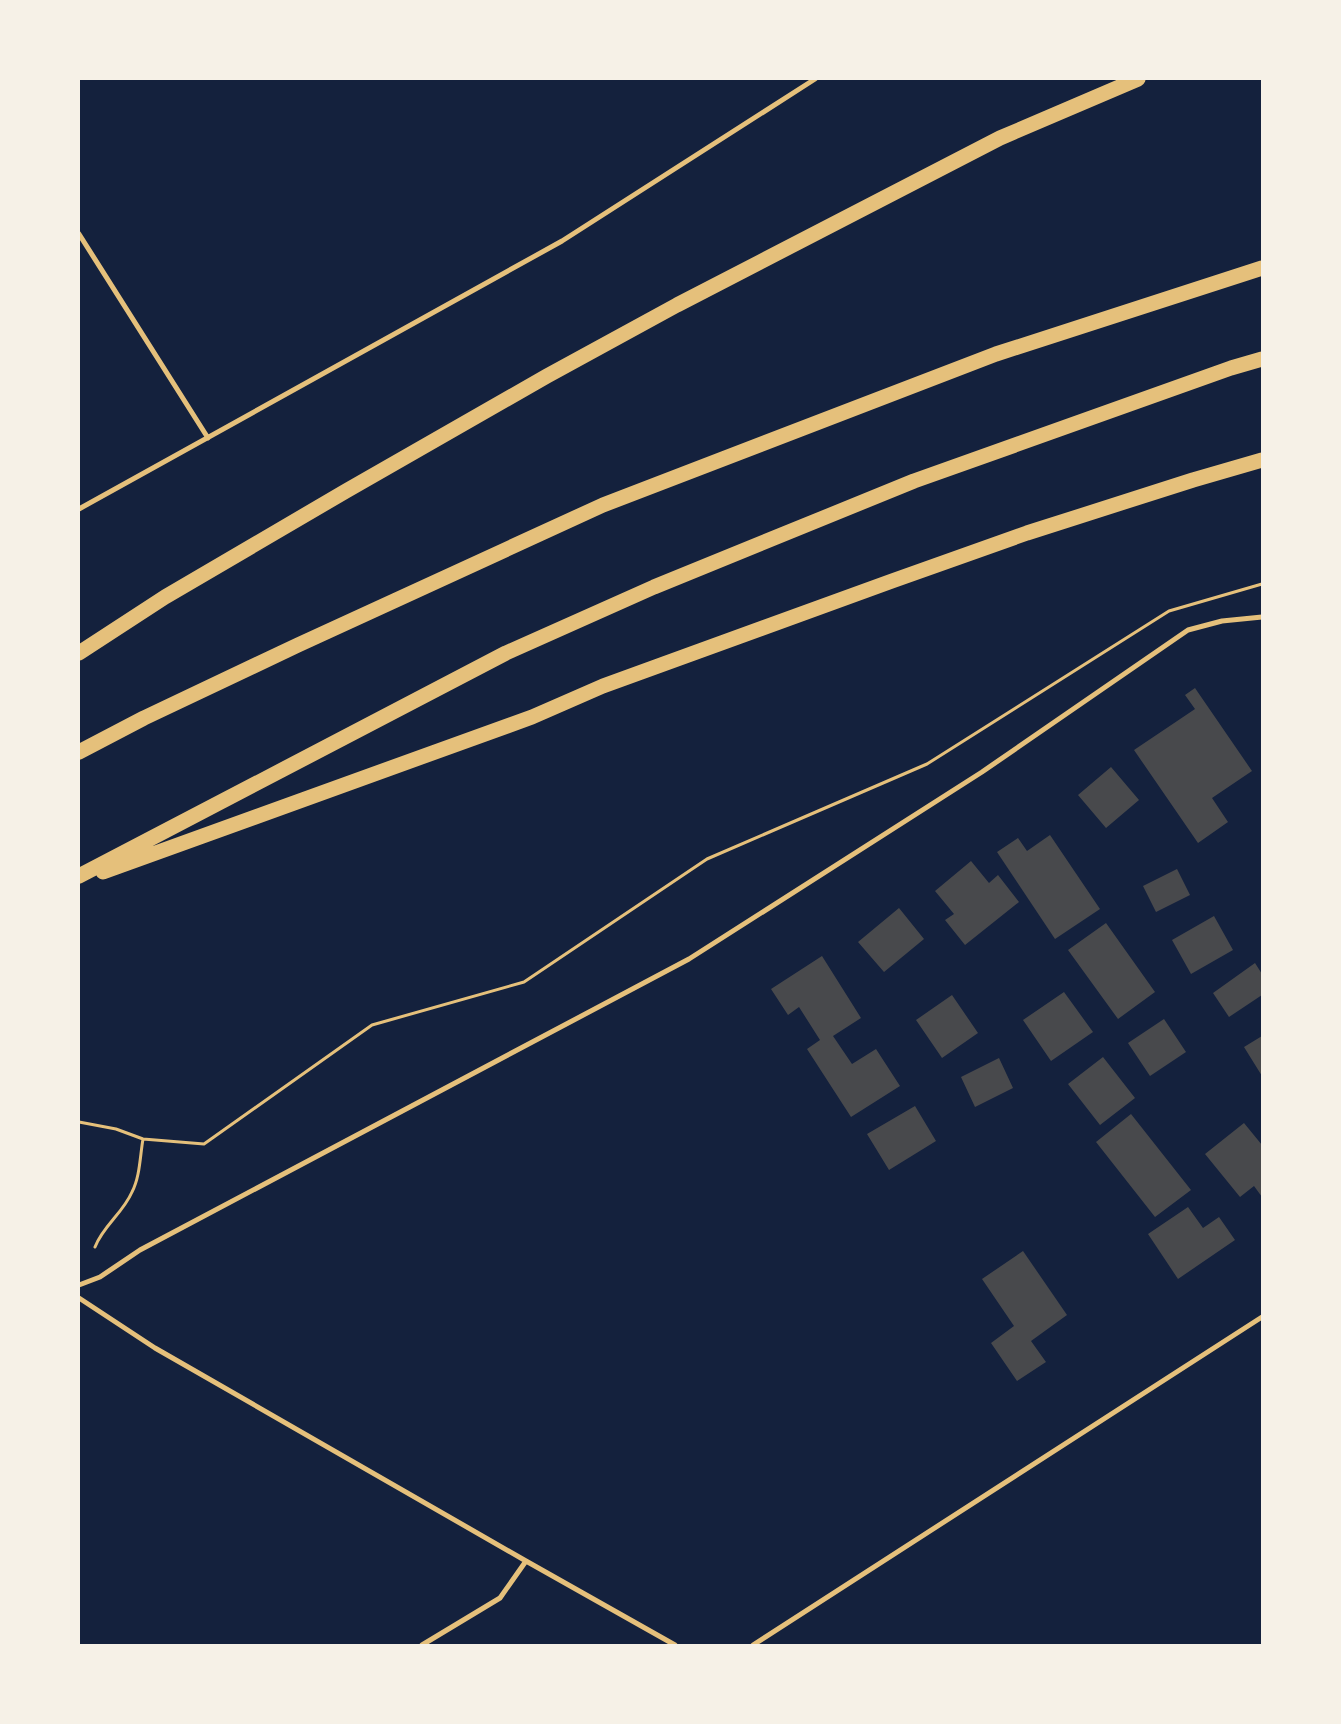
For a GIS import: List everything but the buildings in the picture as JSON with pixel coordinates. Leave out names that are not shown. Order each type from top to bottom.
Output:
[{"type":"highway","points":[[79,653],[173,592],[354,486],[581,357],[677,305],[1000,138],[1138,79]]},
{"type":"highway","points":[[79,752],[144,718],[298,645],[603,505],[996,354],[1262,268]]},
{"type":"highway","points":[[79,876],[506,653],[654,587],[914,481],[1231,368],[1262,359]]},
{"type":"highway","points":[[79,881],[532,717],[612,683],[901,577],[1026,533],[1262,460]]},
{"type":"street","points":[[79,509],[562,242],[815,79]]},
{"type":"street","points":[[79,234],[208,438]]},
{"type":"street","points":[[79,1284],[100,1278],[140,1250],[689,959],[982,772],[1188,630],[1222,621],[1262,617]]},
{"type":"street","points":[[79,1298],[155,1348],[674,1645]]},
{"type":"street","points":[[753,1645],[1262,1317]]},
{"type":"street","points":[[422,1645],[500,1598],[526,1561]]},
{"type":"path","points":[[79,1122],[116,1129],[143,1139],[204,1144],[372,1025],[524,982],[707,859],[927,764],[1169,611],[1262,584]]},
{"type":"path","points":[[95,1246],[103,1231],[132,1193],[136,1182],[143,1139]]}]
